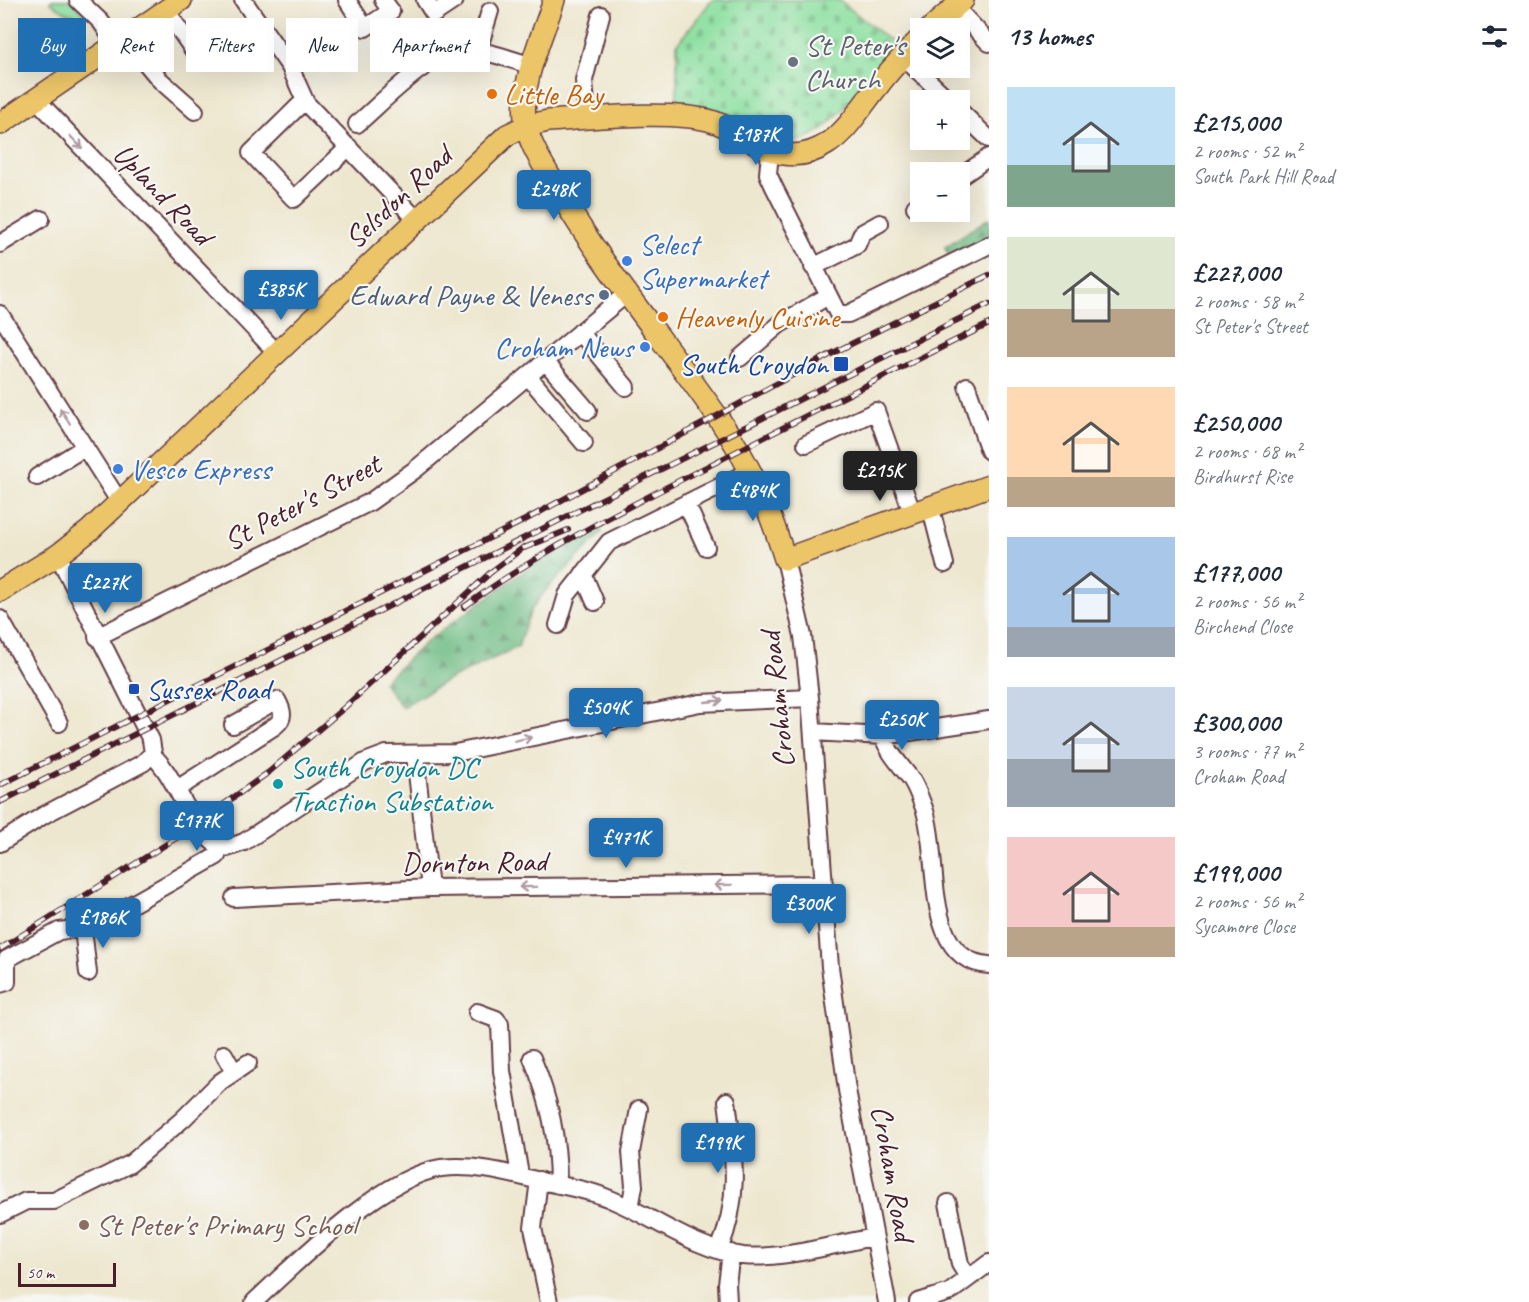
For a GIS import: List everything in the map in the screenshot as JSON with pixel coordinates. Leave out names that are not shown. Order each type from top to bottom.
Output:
[{"type":"main road","points":[[526,126],[526,94],[532,66],[554,0]]},
{"type":"main road","points":[[942,18],[959,3]]},
{"type":"main road","points":[[155,18],[174,5]]},
{"type":"main road","points":[[770,152],[799,154],[828,143],[845,128],[910,48]]},
{"type":"main road","points":[[0,124],[98,57]]},
{"type":"main road","name":"Selsdon Road","points":[[2,586],[58,555],[89,531],[503,138],[526,126],[548,121],[587,118],[697,118],[723,125],[770,152]]},
{"type":"main road","name":"Croham Road","points":[[526,126],[538,155],[561,196],[625,295],[720,421],[752,471],[765,498],[785,559]]},
{"type":"main road","points":[[785,559],[921,508],[989,486]]},
{"type":"street","points":[[78,0],[98,19]]},
{"type":"street","points":[[243,0],[290,67],[305,100],[417,220]]},
{"type":"street","points":[[347,0],[365,28],[391,11],[383,0]]},
{"type":"street","points":[[425,0],[434,14],[455,0]]},
{"type":"street","points":[[959,3],[989,43]]},
{"type":"street","points":[[174,5],[186,32]]},
{"type":"street","points":[[488,18],[490,11]]},
{"type":"street","points":[[587,118],[584,80],[601,15]]},
{"type":"street","points":[[490,54],[532,66]]},
{"type":"street","points":[[902,56],[938,90]]},
{"type":"street","points":[[152,72],[195,111]]},
{"type":"street","points":[[357,124],[421,72]]},
{"type":"street","name":"Upland Road","points":[[36,99],[276,352]]},
{"type":"street","points":[[305,100],[251,153],[286,192],[294,199],[349,147]]},
{"type":"street","points":[[970,121],[989,139]]},
{"type":"street","points":[[770,152],[768,174],[838,314],[848,314],[989,245]]},
{"type":"street","points":[[970,170],[989,157]]},
{"type":"street","points":[[0,244],[41,219]]},
{"type":"street","points":[[813,267],[856,245],[861,233],[880,223]]},
{"type":"street","name":"St Peter's Street","points":[[97,637],[370,502],[416,469],[625,295]]},
{"type":"street","points":[[740,358],[780,324],[828,296]]},
{"type":"street","points":[[0,315],[119,501]]},
{"type":"street","points":[[580,332],[626,387]]},
{"type":"street","points":[[546,362],[588,411]]},
{"type":"street","points":[[528,376],[584,443]]},
{"type":"street","points":[[967,386],[989,451]]},
{"type":"street","points":[[806,444],[876,411],[945,564]]},
{"type":"street","points":[[37,477],[85,447]]},
{"type":"street","points":[[558,625],[567,595],[609,542],[752,471]]},
{"type":"street","points":[[686,503],[706,547]]},
{"type":"street","points":[[58,555],[97,637],[151,740],[152,755],[163,765],[203,833],[220,846],[229,848],[240,844],[371,759],[386,754],[455,753],[700,703],[810,698]]},
{"type":"street","name":"Croham Road","points":[[785,559],[803,636],[813,732],[830,967],[845,1078],[887,1302]]},
{"type":"street","points":[[583,574],[595,602]]},
{"type":"street","points":[[0,619],[59,723]]},
{"type":"street","points":[[177,789],[275,726],[282,719],[283,711],[277,700],[233,725]]},
{"type":"street","points":[[813,732],[883,736],[989,720]]},
{"type":"street","points":[[883,736],[887,747],[912,781],[925,810],[933,846],[939,914],[946,939],[962,958],[989,965]]},
{"type":"street","points":[[409,754],[430,888]]},
{"type":"street","points":[[0,843],[64,804],[143,763],[152,755]]},
{"type":"street","points":[[0,984],[7,982],[7,959],[59,931],[83,928],[104,920],[217,856],[220,846]]},
{"type":"street","name":"Dornton Road","points":[[234,898],[430,888],[824,884]]},
{"type":"street","points":[[83,928],[88,973]]},
{"type":"street","points":[[477,1012],[496,1019],[500,1024],[502,1071],[520,1175]]},
{"type":"street","points":[[0,1214],[26,1201],[54,1201],[130,1164],[145,1154],[241,1068],[224,1054]]},
{"type":"street","points":[[532,1058],[548,1095],[557,1146],[558,1185]]},
{"type":"street","points":[[728,1101],[736,1187],[725,1251],[728,1302]]},
{"type":"street","points":[[630,1208],[633,1192],[631,1152],[639,1109]]},
{"type":"street","points":[[254,1302],[370,1203],[412,1178],[436,1169],[459,1167],[489,1169],[601,1196],[630,1208],[683,1236],[725,1251],[749,1256],[775,1255],[874,1237]]},
{"type":"street","points":[[539,1180],[533,1228],[549,1302]]},
{"type":"street","points":[[948,1203],[960,1264],[968,1277]]},
{"type":"street","points":[[918,1302],[940,1297],[989,1263]]},
{"type":"green space","points":[[70,0],[86,17],[67,13],[50,2]]},
{"type":"green space","points":[[712,0],[839,0],[895,45],[838,115],[804,139],[784,141],[763,134],[723,112],[703,107],[677,105],[677,44]]},
{"type":"green space","points":[[989,218],[989,239],[980,245],[948,254],[945,247]]},
{"type":"green space","points":[[599,528],[602,533],[545,591],[531,610],[518,647],[448,680],[402,707],[383,682],[428,640],[530,567]]},
{"type":"railway","points":[[0,785],[525,520],[833,353],[989,275]]},
{"type":"railway","points":[[0,802],[989,304]]},
{"type":"railway","points":[[464,607],[525,565],[621,511],[989,324]]},
{"type":"railway","points":[[524,548],[568,530]]},
{"type":"railway","points":[[0,949],[184,833],[269,772],[345,707],[491,572],[524,547]]},
{"type":"place","name":"St Peter's Church","points":[[793,62]]},
{"type":"place","name":"Little Bay","points":[[492,94]]},
{"type":"place","name":"Select Supermarket","points":[[627,261]]},
{"type":"place","name":"Edward Payne & Veness","points":[[604,295]]},
{"type":"place","name":"Heavenly Cuisine","points":[[663,317]]},
{"type":"place","name":"Croham News","points":[[645,347]]},
{"type":"place","name":"South Croydon","points":[[841,364]]},
{"type":"place","name":"Vesco Express","points":[[118,469]]},
{"type":"place","name":"Sussex Road","points":[[134,689]]},
{"type":"place","name":"South Croydon DC Traction Substation","points":[[278,784]]},
{"type":"place","name":"St Peter's Primary School","points":[[84,1225]]}]
